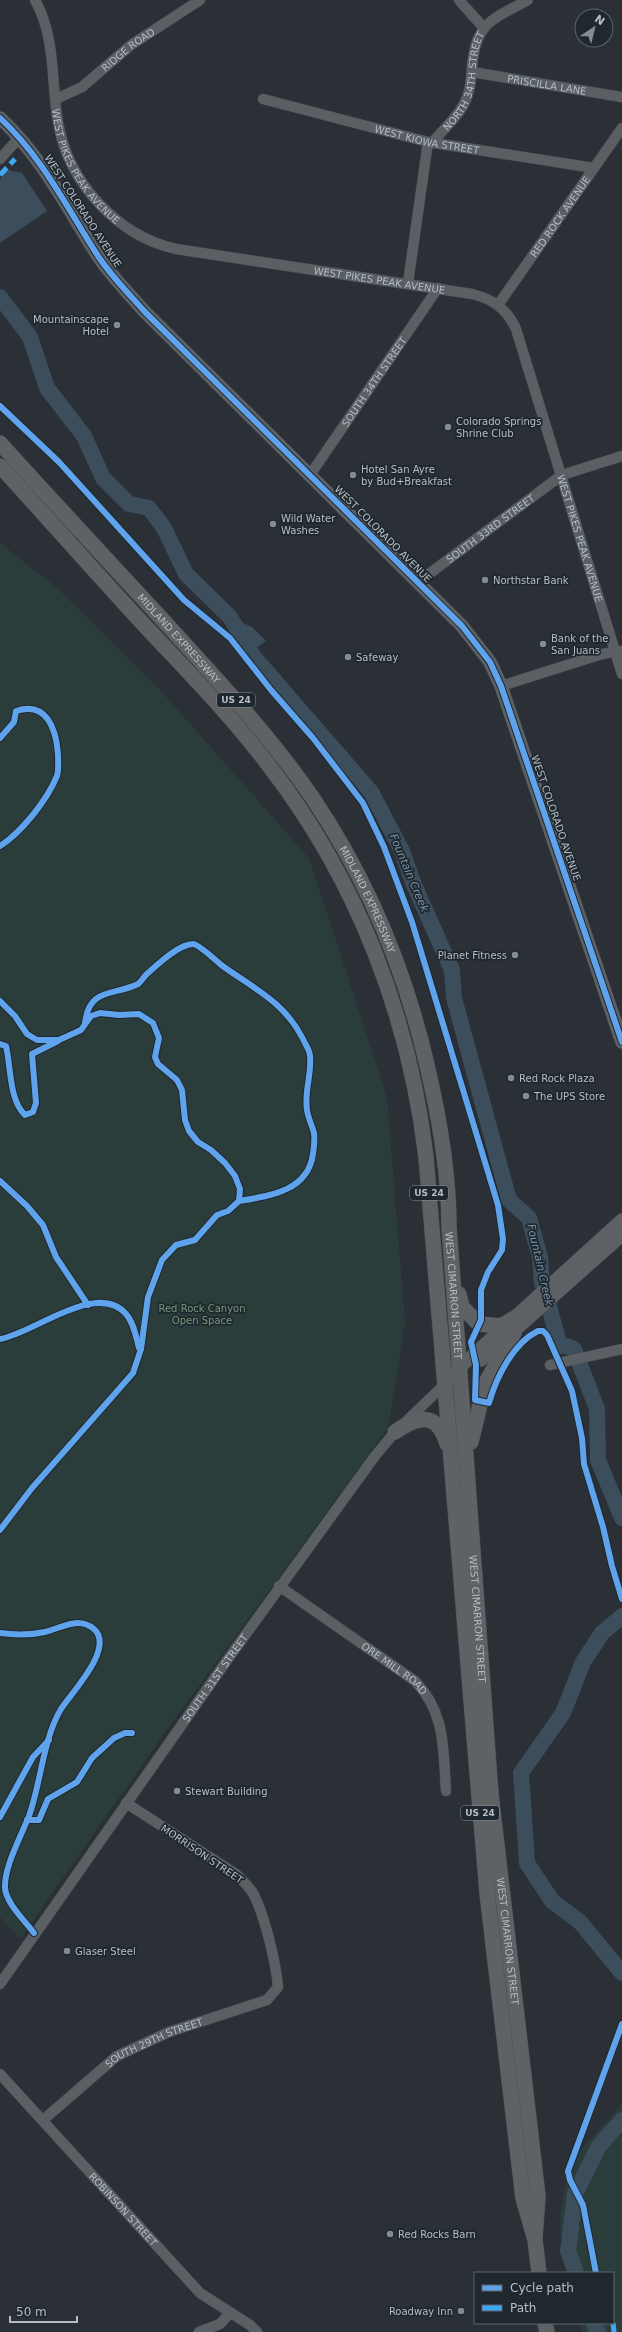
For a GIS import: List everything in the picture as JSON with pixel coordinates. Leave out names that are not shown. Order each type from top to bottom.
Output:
[{"type":"highway","name":"MIDLAND EXPRESSWAY","points":[[0,443],[221,683],[295,773],[341,844],[362,882],[391,948],[410,999]]},
{"type":"highway","name":"MIDLAND EXPRESSWAY","points":[[0,466],[221,708],[271,768],[309,823],[344,883],[374,948],[394,1005]]},
{"type":"highway","name":"WEST CIMARRON STREET","points":[[410,999],[421,1039],[437,1111],[449,1190],[449,1227],[492,1794],[538,2196],[535,2240]]},
{"type":"highway","name":"WEST CIMARRON STREET","points":[[394,1005],[411,1067],[422,1126],[487,1892],[505,2057],[523,2198],[535,2240],[539,2272]]},
{"type":"highway","points":[[449,1227],[462,1307],[479,1324],[484,1325],[501,1326],[518,1316]]},
{"type":"highway","points":[[467,1473],[474,1421],[482,1394],[490,1374],[514,1332]]},
{"type":"highway","points":[[394,1432],[412,1421],[426,1419],[436,1424],[441,1430],[450,1455]]},
{"type":"main road","name":"WEST COLORADO AVENUE","points":[[0,118],[20,137],[56,185],[98,256],[145,312],[418,582],[473,638],[490,662],[501,686],[622,1042]]},
{"type":"main road","name":"SOUTH 31ST STREET","points":[[561,1284],[622,1220]]},
{"type":"main road","name":"SOUTH 31ST STREET","points":[[445,1384],[514,1332],[533,1309],[561,1284],[622,1235]]},
{"type":"main road","name":"SOUTH 31ST STREET","points":[[460,1373],[518,1316],[533,1309]]},
{"type":"street","name":"WEST PIKES PEAK AVENUE","points":[[35,0],[51,52],[58,124],[73,166],[100,204],[117,221],[137,235],[161,246],[176,249],[408,283],[482,296],[498,305],[510,315],[516,329],[619,652],[622,674]]},
{"type":"street","name":"RIDGE ROAD","points":[[56,99],[82,87],[131,46],[200,0]]},
{"type":"street","name":"NORTH 34TH STREET","points":[[430,142],[465,102],[472,72],[477,37],[483,27],[459,0]]},
{"type":"street","points":[[483,27],[528,0]]},
{"type":"street","name":"PRISCILLA LANE","points":[[472,72],[622,97]]},
{"type":"street","name":"WEST KIOWA STREET","points":[[263,99],[430,142],[594,168]]},
{"type":"street","points":[[620,130],[622,144]]},
{"type":"street","name":"RED ROCK AVENUE","points":[[498,305],[620,130]]},
{"type":"street","points":[[0,159],[20,137]]},
{"type":"street","points":[[408,283],[430,142]]},
{"type":"street","name":"SOUTH 34TH STREET","points":[[310,475],[438,288]]},
{"type":"street","name":"SOUTH 33RD STREET","points":[[418,582],[562,475],[622,456]]},
{"type":"street","points":[[501,686],[602,654],[619,652]]},
{"type":"street","points":[[550,1365],[562,1364],[622,1349]]},
{"type":"street","name":"SOUTH 31ST STREET","points":[[0,1984],[279,1586],[394,1432],[445,1384]]},
{"type":"street","name":"ORE MILL ROAD","points":[[279,1586],[415,1681],[424,1690],[438,1715],[446,1791]]},
{"type":"street","name":"MORRISON STREET","points":[[126,1803],[236,1874],[247,1884],[254,1896],[277,1968],[278,1988]]},
{"type":"street","name":"SOUTH 29TH STREET","points":[[43,2120],[117,2056],[169,2032],[267,2000],[278,1988]]},
{"type":"street","name":"ROBINSON STREET","points":[[0,2074],[200,2293],[250,2325],[256,2332]]},
{"type":"street","points":[[198,2332],[220,2324],[230,2312]]},
{"type":"green space","name":"Red Rock Canyon Open Space","points":[[0,543],[56,587],[160,690],[309,858],[387,1097],[405,1323],[388,1428],[166,1731],[20,1939],[0,1917]]},
{"type":"green space","points":[[622,2103],[622,2332],[582,2332],[580,2324],[614,2324],[614,2272],[567,2272],[562,2249],[560,2214],[571,2164],[583,2146]]},
{"type":"water","points":[[8,170],[22,173],[47,211],[0,243],[0,179]]},
{"type":"water","points":[[234,619],[252,627],[266,641],[247,655],[235,638],[230,623]]},
{"type":"waterway","name":"Fountain Creek","points":[[0,297],[30,337],[47,388],[84,436],[103,478],[129,504],[149,508],[164,528],[186,574],[230,617],[254,657],[371,792],[402,851],[414,885],[452,970],[454,998],[509,1200],[529,1218],[540,1257],[542,1282],[560,1346],[567,1346],[574,1349],[597,1409],[598,1460],[622,1518]]},
{"type":"waterway","name":"Fountain Creek","points":[[622,1616],[602,1633],[583,1662],[563,1713],[521,1773],[527,1863],[552,1901],[580,1922],[622,1973]]},
{"type":"waterway","name":"Fountain Creek","points":[[576,2272],[568,2251],[575,2194],[599,2146],[622,2120]]},
{"type":"waterway","name":"Fountain Creek","points":[[594,2324],[598,2332]]},
{"type":"marked path","points":[[0,175],[15,159]]},
{"type":"marked path","points":[[613,2324],[614,2332]]},
{"type":"cycle path","points":[[0,118],[15,133],[42,167],[98,256],[109,271],[145,312],[462,626],[490,662],[501,686],[622,1042]]},
{"type":"cycle path","points":[[0,406],[59,462],[184,600],[230,638],[271,690],[313,738],[363,803],[384,847],[412,922],[498,1205],[503,1239],[502,1250],[488,1272],[481,1290],[481,1320],[471,1342],[476,1365],[475,1400],[489,1403],[501,1372],[513,1352],[538,1331],[543,1331],[547,1335],[572,1391],[582,1438],[584,1464],[603,1527],[612,1566],[622,1599]]},
{"type":"cycle path","points":[[0,738],[14,722],[16,711],[27,709],[35,710],[48,719],[55,735],[58,754],[57,776],[47,795],[33,815],[17,833],[0,846]]},
{"type":"cycle path","points":[[85,1023],[87,1011],[97,998],[104,994],[129,988],[138,984],[169,955],[181,947],[193,944],[258,990],[278,1006],[296,1026],[310,1054],[310,1069],[306,1103],[308,1116],[314,1133],[313,1154],[310,1166],[304,1176],[296,1184],[286,1190],[263,1197],[239,1201]]},
{"type":"cycle path","points":[[0,1001],[15,1016],[27,1034],[37,1040],[59,1040],[81,1030],[91,1016],[100,1013],[119,1015],[139,1014],[153,1023],[159,1038],[155,1057],[158,1064],[177,1080],[182,1090],[185,1120],[189,1131],[198,1142],[211,1150],[225,1163],[235,1176],[240,1189],[239,1201],[228,1211],[217,1215],[195,1240],[176,1245],[162,1260],[148,1297],[141,1349],[133,1373],[32,1488],[0,1530]]},
{"type":"cycle path","points":[[0,1044],[6,1046],[13,1092],[20,1109],[25,1115],[33,1112],[36,1103],[32,1054],[58,1041]]},
{"type":"cycle path","points":[[0,1181],[27,1206],[43,1225],[56,1257],[88,1305]]},
{"type":"cycle path","points":[[0,1339],[14,1335],[64,1312],[82,1306],[99,1303],[114,1305],[126,1314],[133,1326],[139,1348]]},
{"type":"cycle path","points":[[0,1633],[34,1634],[70,1624],[82,1623],[94,1629],[99,1637],[99,1647],[96,1658],[90,1670],[61,1709],[55,1721],[46,1747],[37,1790],[29,1816],[10,1861],[5,1880],[6,1894],[12,1906],[34,1933]]},
{"type":"cycle path","points":[[27,1820],[39,1820],[48,1799],[77,1782],[92,1758],[114,1738],[125,1733],[132,1733]]},
{"type":"cycle path","points":[[0,1817],[33,1757],[49,1740]]},
{"type":"cycle path","points":[[596,2272],[583,2205],[570,2180],[568,2171],[622,2024]]},
{"type":"place","name":"Mountainscape Hotel","points":[[117,325]]},
{"type":"place","name":"Colorado Springs Shrine Club","points":[[448,427]]},
{"type":"place","name":"Hotel San Ayre by Bud+Breakfast","points":[[353,475]]},
{"type":"place","name":"Wild Water Washes","points":[[273,524]]},
{"type":"place","name":"Northstar Bank","points":[[485,580]]},
{"type":"place","name":"Bank of the San Juans","points":[[543,644]]},
{"type":"place","name":"Safeway","points":[[348,657]]},
{"type":"place","name":"Planet Fitness","points":[[515,955]]},
{"type":"place","name":"Red Rock Plaza","points":[[511,1078]]},
{"type":"place","name":"The UPS Store","points":[[526,1096]]},
{"type":"place","name":"Stewart Building","points":[[177,1791]]},
{"type":"place","name":"Glaser Steel","points":[[67,1951]]},
{"type":"place","name":"Red Rocks Barn","points":[[390,2234]]},
{"type":"place","name":"Roadway Inn","points":[[461,2311]]}]
